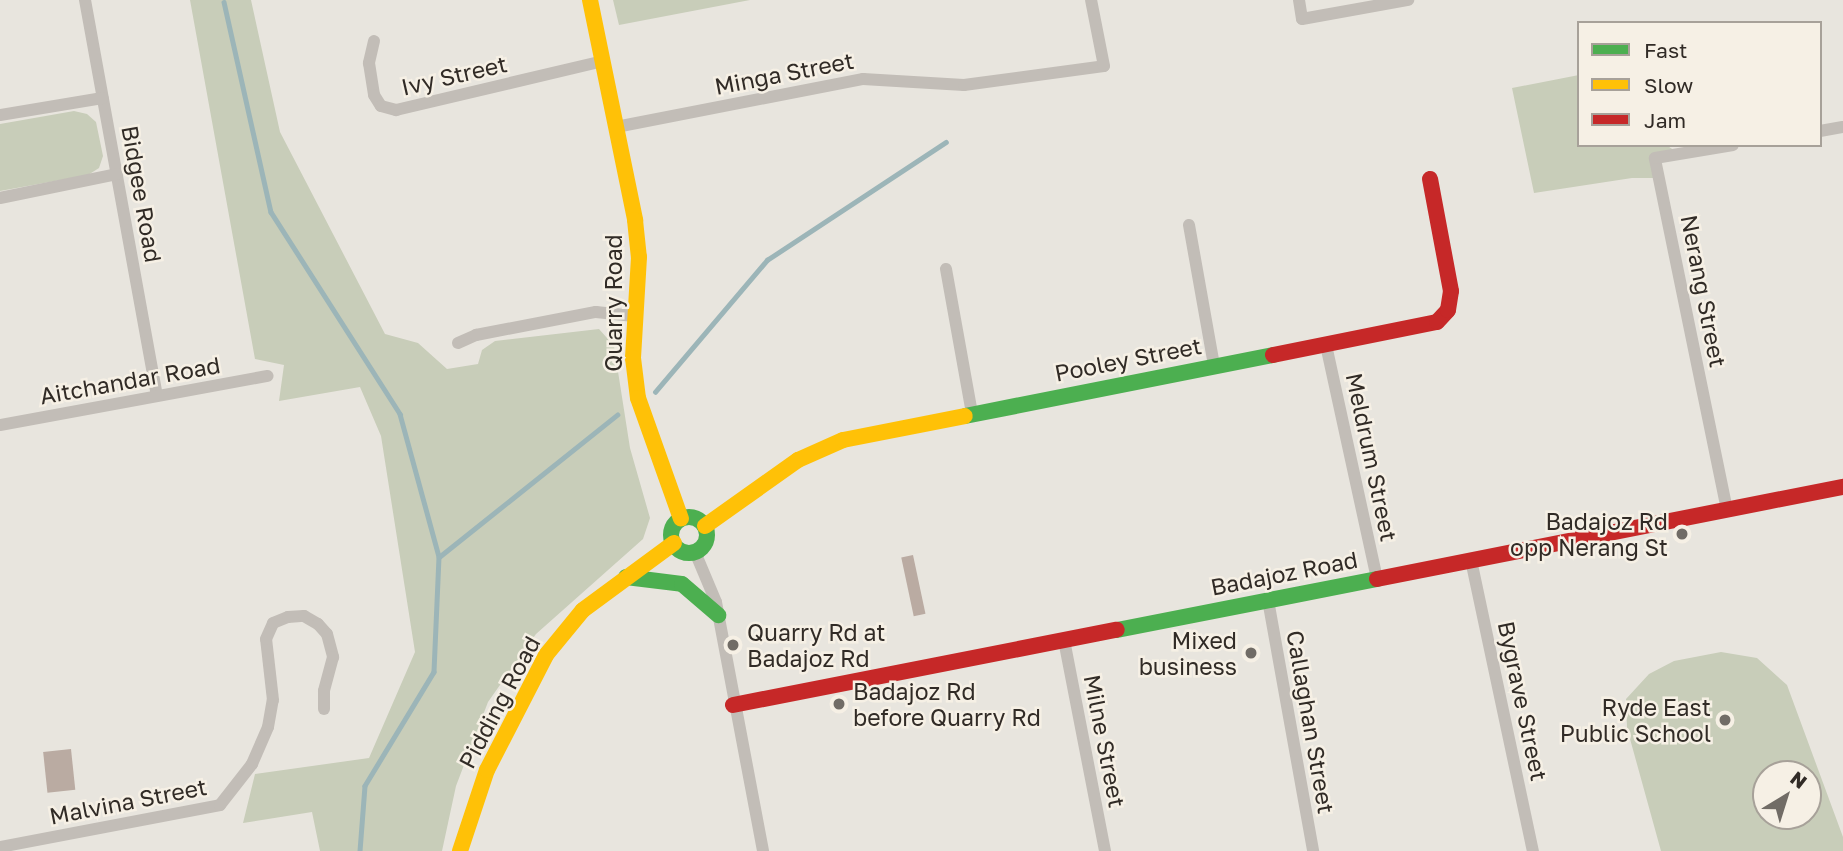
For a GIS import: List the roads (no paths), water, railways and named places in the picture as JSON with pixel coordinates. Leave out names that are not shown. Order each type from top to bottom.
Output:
[{"type":"street","name":"Bidgee Road","points":[[85,0],[157,396]]},
{"type":"street","name":"Quarry Road","points":[[590,0],[635,220],[639,257],[633,358],[638,398],[648,433],[681,519]]},
{"type":"street","name":"Minga Street","points":[[616,127],[863,79],[964,85],[1104,66],[1091,0]]},
{"type":"street","points":[[1299,0],[1302,19],[1408,0]]},
{"type":"street","name":"Ivy Street","points":[[374,41],[369,63],[374,95],[381,106],[396,110],[603,61]]},
{"type":"street","points":[[0,115],[103,98]]},
{"type":"street","points":[[1822,131],[1843,127]]},
{"type":"street","name":"Nerang Street","points":[[1721,147],[1656,158],[1727,510]]},
{"type":"street","points":[[0,198],[117,174]]},
{"type":"street","name":"Pooley Street","points":[[705,526],[818,449],[843,440],[1437,322],[1448,310],[1451,291],[1430,179]]},
{"type":"street","points":[[1189,225],[1214,366]]},
{"type":"street","points":[[946,269],[972,414]]},
{"type":"street","points":[[458,343],[476,335],[596,312],[634,316]]},
{"type":"street","name":"Meldrum Street","points":[[1326,345],[1377,578]]},
{"type":"street","name":"Aitchandar Road","points":[[0,425],[268,376]]},
{"type":"street","name":"Badajoz Road","points":[[733,705],[1843,487]]},
{"type":"street","points":[[691,517],[705,526],[705,544],[695,552],[685,552],[674,543],[672,530],[681,519],[691,517]]},
{"type":"street","name":"Pidding Road","points":[[460,851],[487,771],[546,655],[575,618],[674,543]]},
{"type":"street","points":[[695,552],[708,578],[718,615],[733,705],[763,851]]},
{"type":"street","name":"Bygrave Street","points":[[1472,560],[1533,851]]},
{"type":"street","points":[[626,577],[659,579],[682,584],[718,615]]},
{"type":"street","name":"Callaghan Street","points":[[1268,600],[1313,851]]},
{"type":"street","name":"Malvina Street","points":[[0,847],[220,805],[252,764],[268,727],[273,700],[266,639],[273,623],[288,617],[304,616],[318,624],[327,634],[333,657],[324,691],[324,709]]},
{"type":"street","name":"Milne Street","points":[[1064,639],[1105,851]]},
{"type":"waterway","points":[[224,2],[271,212],[400,414],[439,557],[434,672],[365,786],[360,851]]},
{"type":"waterway","points":[[655,392],[767,260],[946,142]]},
{"type":"waterway","points":[[439,557],[617,415]]},
{"type":"place","name":"Badajoz Rd opp Nerang St","points":[[1682,534]]},
{"type":"place","name":"Quarry Rd at Badajoz Rd","points":[[733,645]]},
{"type":"place","name":"Mixed business","points":[[1251,653]]},
{"type":"place","name":"Badajoz Rd before Quarry Rd","points":[[839,704]]},
{"type":"place","name":"Ryde East Public School","points":[[1725,720]]}]
